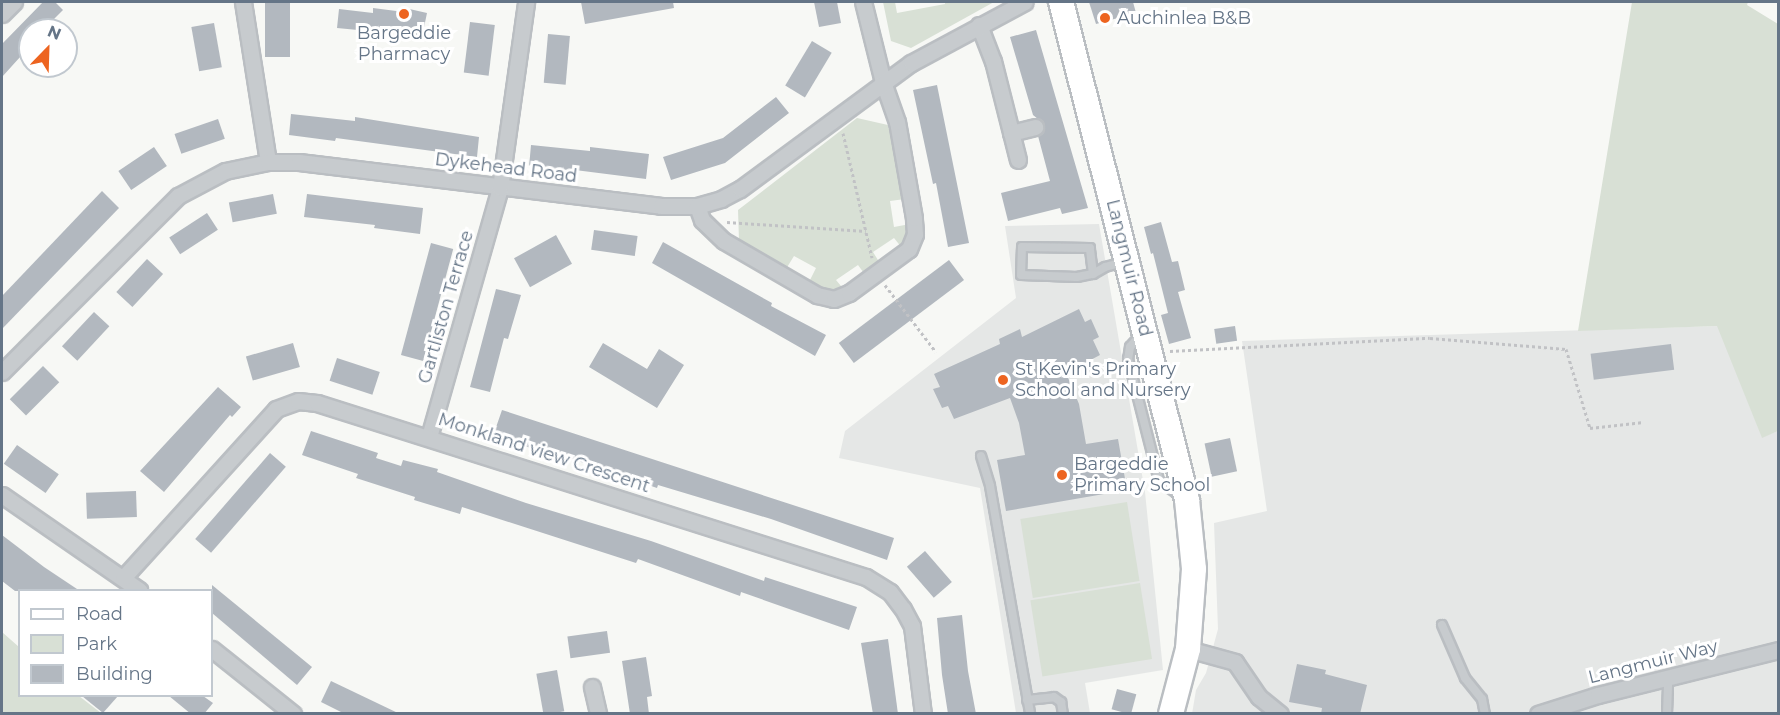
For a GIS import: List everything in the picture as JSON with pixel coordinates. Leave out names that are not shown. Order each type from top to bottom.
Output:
[{"type":"main road","name":"Langmuir Road","points":[[1061,2],[1187,500],[1194,569],[1188,649],[1171,714]]},
{"type":"street","points":[[2,14],[14,2]]},
{"type":"street","points":[[243,2],[268,162]]},
{"type":"street","name":"Gartliston Terrace","points":[[429,437],[500,188],[526,2]]},
{"type":"street","points":[[700,213],[724,241],[817,295],[834,299],[849,293],[909,249],[915,234],[897,122],[883,82],[863,2]]},
{"type":"street","name":"Dykehead Road","points":[[2,372],[178,196],[225,171],[268,162],[299,162],[500,188],[668,206],[700,213],[740,189],[883,82],[979,25],[1025,2]]},
{"type":"street","points":[[979,25],[993,61],[1018,160]]},
{"type":"street","points":[[1011,132],[1035,127]]},
{"type":"street","name":"Monkland view Crescent","points":[[123,578],[276,410],[298,401],[317,403],[866,577],[890,592],[912,626],[923,714]]},
{"type":"street","points":[[2,495],[137,589]]},
{"type":"street","points":[[1188,649],[1235,662],[1259,697],[1280,714]]},
{"type":"street","points":[[213,650],[293,714]]},
{"type":"street","name":"Langmuir Way","points":[[1538,714],[1779,650]]},
{"type":"street","points":[[592,687],[598,714]]},
{"type":"lane","points":[[1093,273],[1090,248],[1022,247],[1021,275],[1077,277],[1093,273],[1127,261]]},
{"type":"lane","points":[[981,456],[990,486],[1030,714]]},
{"type":"lane","points":[[1442,625],[1465,678],[1482,699],[1485,714]]},
{"type":"lane","points":[[1667,714],[1668,678]]},
{"type":"lane","points":[[1027,700],[1054,697],[1061,702],[1063,714]]},
{"type":"path","points":[[839,116],[876,274],[936,352]]},
{"type":"path","points":[[700,213],[866,231]]},
{"type":"path","points":[[1147,342],[1430,338],[1566,349],[1590,428],[1644,422]]},
{"type":"shaded area","points":[[1099,224],[1145,492],[1163,670],[1085,683],[1090,713],[1016,713],[980,488],[839,458],[845,431],[1016,298],[1005,226]]},
{"type":"shaded area","points":[[1718,326],[1762,437],[1778,431],[1778,713],[1192,714],[1196,690],[1206,673],[1218,629],[1214,523],[1267,511],[1242,341]]},
{"type":"green space","points":[[883,2],[895,2],[897,13],[945,4],[945,2],[994,2],[911,48],[891,41]]},
{"type":"green space","points":[[1632,2],[1748,2],[1747,5],[1778,24],[1778,431],[1762,438],[1717,326],[1578,331]]},
{"type":"green space","points":[[857,118],[888,125],[905,199],[890,201],[894,227],[910,224],[902,248],[894,238],[873,252],[881,265],[866,276],[858,265],[836,280],[846,292],[836,296],[809,282],[816,268],[794,256],[786,269],[739,241],[738,210]]},
{"type":"green space","points":[[1127,502],[1140,581],[1033,598],[1020,519]]},
{"type":"green space","points":[[1140,583],[1152,659],[1042,676],[1030,600]]},
{"type":"green space","points":[[2,632],[18,646],[18,697],[80,697],[101,713],[2,713]]},
{"type":"building","points":[[43,2],[55,2],[63,10],[55,18],[27,18]]},
{"type":"building","points":[[265,2],[290,2],[290,57],[265,57]]},
{"type":"building","points":[[581,2],[673,2],[674,8],[585,24]]},
{"type":"building","points":[[814,2],[837,2],[841,23],[819,27]]},
{"type":"building","name":"Auchinlea B&B","points":[[1089,2],[1133,2],[1136,13],[1096,24]]},
{"type":"building","points":[[373,8],[404,12],[405,8],[427,13],[422,37],[390,30],[389,33],[337,28],[339,9],[373,13]]},
{"type":"building","points":[[470,22],[495,25],[489,76],[464,73]]},
{"type":"building","points":[[214,23],[222,67],[199,71],[191,27]]},
{"type":"building","points":[[18,28],[18,59],[2,77],[2,44]]},
{"type":"building","points":[[1036,30],[1088,208],[1062,214],[1060,208],[1008,221],[1001,193],[1050,181],[1038,136],[1044,130],[1044,124],[1033,115],[1010,37]]},
{"type":"building","points":[[548,34],[570,36],[566,85],[544,83]]},
{"type":"building","points":[[812,41],[832,53],[805,97],[785,86]]},
{"type":"building","points":[[937,85],[969,243],[948,247],[936,183],[933,184],[913,90]]},
{"type":"building","points":[[776,97],[789,113],[725,163],[671,180],[663,157],[723,138]]},
{"type":"building","points":[[291,114],[355,121],[355,117],[479,137],[477,157],[336,138],[335,141],[289,135]]},
{"type":"building","points":[[218,119],[225,139],[181,154],[175,134]]},
{"type":"building","points":[[531,145],[590,151],[590,147],[649,154],[646,179],[529,167]]},
{"type":"building","points":[[154,147],[167,166],[131,190],[118,171]]},
{"type":"building","points":[[102,191],[119,208],[2,329],[2,296]]},
{"type":"building","points":[[273,194],[277,214],[233,222],[229,203]]},
{"type":"building","points":[[307,194],[423,208],[420,234],[374,228],[375,225],[304,217]]},
{"type":"building","points":[[207,213],[218,230],[180,254],[169,238]]},
{"type":"building","points":[[1161,222],[1172,262],[1178,261],[1185,290],[1178,292],[1191,338],[1169,344],[1161,315],[1168,313],[1144,227]]},
{"type":"building","points":[[594,230],[638,236],[635,256],[591,250]]},
{"type":"building","points":[[556,235],[572,264],[530,287],[514,258]]},
{"type":"building","points":[[663,242],[772,303],[771,306],[826,335],[815,356],[652,263]]},
{"type":"building","points":[[431,243],[453,249],[423,361],[401,355]]},
{"type":"building","points":[[147,259],[163,274],[132,307],[116,292]]},
{"type":"building","points":[[949,260],[964,280],[854,363],[839,343]]},
{"type":"building","points":[[496,289],[521,295],[508,339],[504,338],[490,392],[470,387]]},
{"type":"building","name":"St Kevin's Primary School and Nursery","points":[[1079,309],[1085,322],[1091,319],[1099,337],[1093,340],[1100,355],[1066,373],[1079,404],[1086,444],[1118,439],[1127,490],[1006,511],[997,460],[1025,455],[1019,423],[1010,398],[954,419],[948,406],[942,408],[933,389],[940,387],[934,374],[1000,344],[999,339],[1020,329],[1022,337]]},
{"type":"building","points":[[94,312],[109,326],[77,361],[62,346]]},
{"type":"building","points":[[1235,326],[1237,341],[1216,344],[1214,329]]},
{"type":"building","points":[[293,343],[300,367],[253,381],[246,357]]},
{"type":"building","points":[[603,343],[647,369],[659,349],[684,365],[657,408],[589,367]]},
{"type":"building","points":[[1671,344],[1674,370],[1594,380],[1591,354]]},
{"type":"building","points":[[337,358],[380,372],[372,395],[330,381]]},
{"type":"building","points":[[43,366],[59,382],[26,415],[10,399]]},
{"type":"building","points":[[218,387],[241,407],[232,417],[230,415],[164,492],[140,471]]},
{"type":"building","points":[[502,410],[894,538],[887,560],[771,519],[658,485],[657,488],[537,447],[537,450],[493,436]]},
{"type":"building","points":[[311,431],[378,453],[376,458],[401,466],[403,460],[438,469],[437,472],[526,503],[651,541],[764,581],[765,577],[857,607],[849,630],[741,592],[740,596],[638,559],[636,563],[462,507],[460,514],[414,500],[415,497],[356,478],[358,474],[302,455]]},
{"type":"building","points":[[1230,438],[1237,471],[1212,477],[1205,443]]},
{"type":"building","points":[[17,445],[59,474],[46,493],[4,464]]},
{"type":"building","points":[[270,453],[286,467],[211,553],[195,539]]},
{"type":"building","points":[[136,491],[137,517],[87,519],[86,493]]},
{"type":"building","points":[[2,535],[77,589],[18,589],[15,591],[2,581]]},
{"type":"building","points":[[925,551],[952,582],[934,598],[907,567]]},
{"type":"building","points":[[212,585],[312,667],[297,685],[213,614]]},
{"type":"building","points":[[962,615],[968,671],[976,714],[948,714],[937,618]]},
{"type":"building","points":[[607,631],[610,653],[570,658],[567,637]]},
{"type":"building","points":[[888,639],[898,714],[873,714],[861,643]]},
{"type":"building","points":[[646,657],[652,696],[647,697],[649,714],[630,714],[622,661]]},
{"type":"building","points":[[1297,664],[1326,670],[1325,674],[1367,685],[1360,714],[1321,714],[1322,708],[1289,702]]},
{"type":"building","points":[[557,670],[564,711],[543,714],[536,674]]},
{"type":"building","points":[[331,681],[400,714],[345,714],[321,702]]},
{"type":"building","points":[[1117,689],[1136,694],[1131,714],[1112,709]]},
{"type":"building","points":[[83,697],[117,697],[103,713]]},
{"type":"building","points":[[170,697],[204,697],[213,703],[204,714],[191,714]]},
{"type":"place","name":"Bargeddie Pharmacy","points":[[404,14]]},
{"type":"place","name":"Auchinlea B&B","points":[[1105,18]]},
{"type":"place","name":"St Kevin's Primary School and Nursery","points":[[1003,380]]},
{"type":"place","name":"Bargeddie Primary School","points":[[1062,475]]}]
